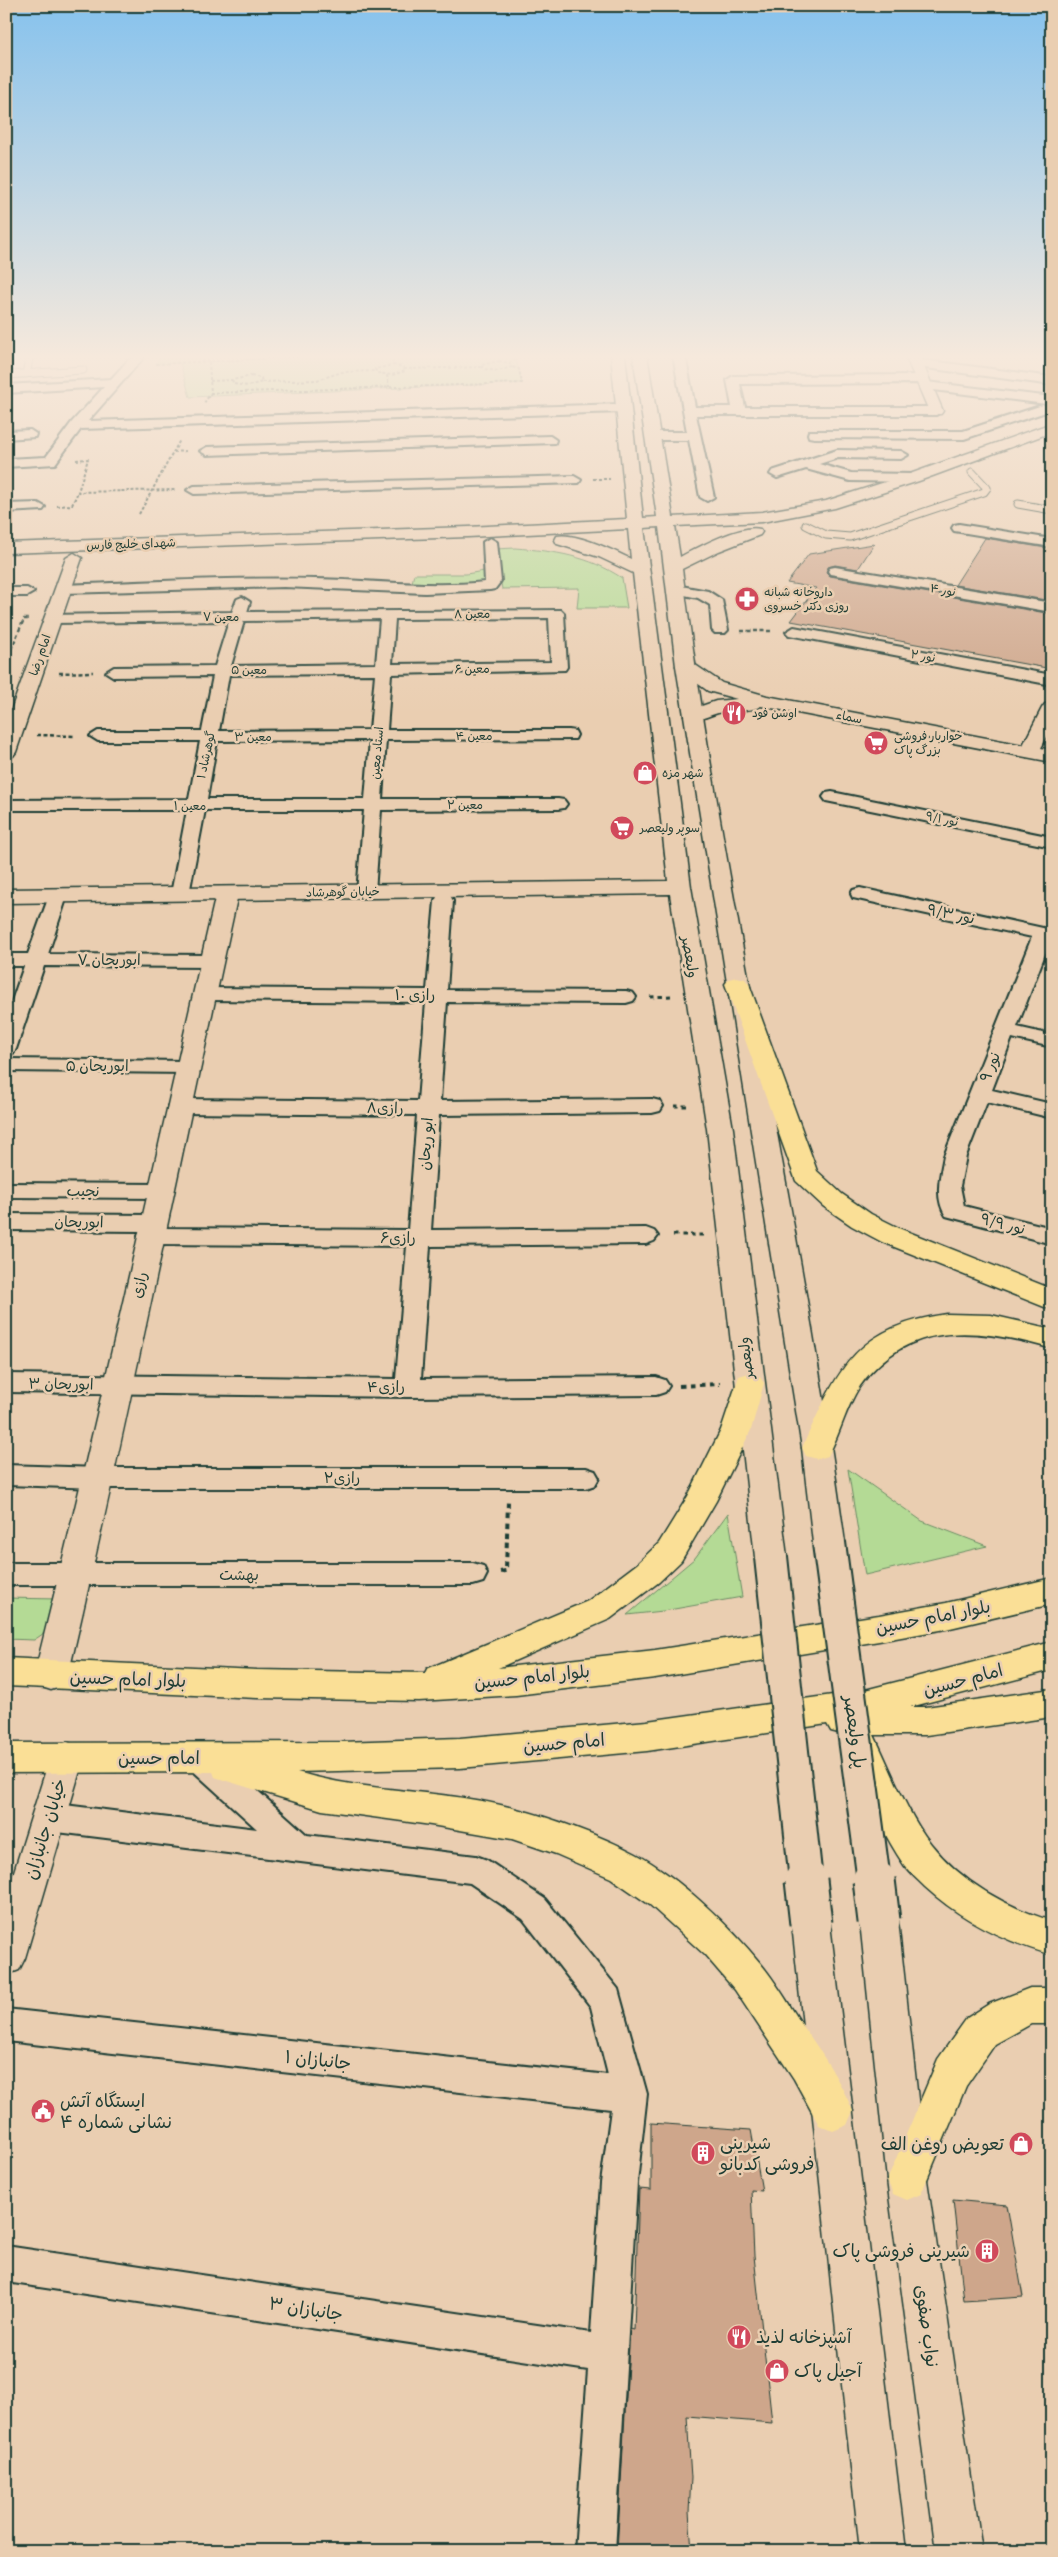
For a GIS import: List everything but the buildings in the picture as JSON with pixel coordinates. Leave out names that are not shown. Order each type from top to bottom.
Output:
[{"type":"main road","name":"ولیعصر","points":[[630,474],[680,887],[716,1106],[732,1234],[771,1557],[832,2111]]},
{"type":"main road","points":[[658,474],[668,529],[685,666],[736,984],[817,1448]]},
{"type":"main road","name":"شهدای خلیج فارس","points":[[668,529],[798,512],[923,474]]},
{"type":"main road","points":[[892,502],[966,474]]},
{"type":"main road","points":[[661,498],[693,511],[738,519]]},
{"type":"main road","name":"شهدای خلیج فارس","points":[[6,548],[478,532],[668,529],[754,532],[840,518]]},
{"type":"main road","name":"شهدای خلیج فارس","points":[[6,561],[563,540],[636,530]]},
{"type":"main road","points":[[673,567],[713,547],[754,532]]},
{"type":"main road","points":[[563,540],[605,553],[640,570]]},
{"type":"main road","name":"امام رضا","points":[[9,744],[13,714],[34,673],[74,558]]},
{"type":"main road","points":[[685,666],[715,687],[765,701]]},
{"type":"main road","points":[[694,715],[716,708],[765,701]]},
{"type":"main road","name":"سماء","points":[[765,701],[1052,756]]},
{"type":"main road","points":[[1029,752],[1051,710]]},
{"type":"main road","name":"خیابان گوهرشاد","points":[[6,896],[680,887]]},
{"type":"main road","name":"رازی","points":[[51,1676],[99,1478],[116,1385],[227,894]]},
{"type":"main road","points":[[736,984],[805,1174],[824,1194],[842,1209],[887,1235],[913,1246],[976,1267],[1052,1300]]},
{"type":"main road","points":[[817,1448],[849,1380],[871,1356],[888,1342],[914,1331],[953,1323],[1019,1330],[1052,1339]]},
{"type":"main road","points":[[419,1687],[599,1610],[648,1573],[670,1552],[701,1501],[736,1430],[749,1384]]},
{"type":"main road","name":"پل ولیعصر","points":[[817,1448],[879,1921]]},
{"type":"main road","name":"بلوار امام حسین","points":[[6,1672],[51,1676],[257,1684],[419,1687],[516,1681],[656,1664],[908,1623],[1052,1591]]},
{"type":"main road","name":"امام حسین","points":[[67,1757],[201,1758],[460,1753],[647,1736],[861,1706],[1052,1656]]},
{"type":"main road","points":[[756,1721],[926,1721],[1052,1703]]},
{"type":"main road","points":[[855,1728],[897,1820],[918,1855],[950,1888],[983,1912],[1021,1929],[1052,1938]]},
{"type":"main road","points":[[6,1758],[67,1757]]},
{"type":"main road","name":"خیابان جانبازان","points":[[6,1958],[67,1757]]},
{"type":"main road","points":[[201,1758],[322,1795],[431,1809],[512,1823],[566,1841],[624,1866],[662,1893],[712,1936],[748,1977],[808,2066],[832,2111],[883,2551]]},
{"type":"main road","name":"نواب صفوی","points":[[879,1921],[907,2180],[959,2551]]},
{"type":"main road","points":[[907,2180],[952,2074],[981,2031],[1003,2017],[1030,2006],[1052,2006]]},
{"type":"street","points":[[703,474],[708,497]]},
{"type":"street","points":[[838,474],[850,478],[913,478]]},
{"type":"street","points":[[194,490],[302,481],[470,477],[574,480]]},
{"type":"street","points":[[6,508],[38,507]]},
{"type":"street","points":[[959,528],[1052,543]]},
{"type":"street","points":[[64,589],[246,584],[343,584],[418,588],[490,586],[494,581],[490,542]]},
{"type":"street","name":"نور ۴","points":[[835,571],[1052,608]]},
{"type":"street","name":"گوهرشاد ۱","points":[[180,894],[222,670],[246,584]]},
{"type":"street","points":[[676,589],[703,594],[717,603],[720,630]]},
{"type":"street","points":[[6,592],[26,592]]},
{"type":"street","name":"معین ۸","points":[[388,615],[556,613],[559,667]]},
{"type":"street","name":"معین ۷","points":[[53,618],[388,615]]},
{"type":"street","name":"استاد معین","points":[[366,892],[388,615]]},
{"type":"street","name":"نور ۲","points":[[794,632],[1052,680]]},
{"type":"street","name":"معین ۶","points":[[384,671],[559,667]]},
{"type":"street","name":"معین ۵","points":[[114,672],[222,670],[384,671]]},
{"type":"street","name":"معین ۴","points":[[378,736],[569,735]]},
{"type":"street","name":"معین ۳","points":[[98,736],[378,736]]},
{"type":"street","name":"نور ۹/۱","points":[[832,797],[1052,842]]},
{"type":"street","name":"معین ۲","points":[[373,805],[558,804]]},
{"type":"street","name":"معین ۱","points":[[6,805],[373,805]]},
{"type":"street","name":"نور ۹/۳","points":[[860,894],[1047,935]]},
{"type":"street","points":[[6,1048],[58,896]]},
{"type":"street","name":"ابو ریحان","points":[[408,1388],[444,900]]},
{"type":"street","name":"نور ۹","points":[[954,1211],[949,1186],[955,1156],[1005,1030],[1047,935]]},
{"type":"street","name":"ابوریحان ۷","points":[[6,960],[212,961]]},
{"type":"street","name":"رازی ۱۰","points":[[204,994],[626,997]]},
{"type":"street","points":[[1005,1030],[1052,1041]]},
{"type":"street","name":"ابوریحان ۵","points":[[6,1066],[188,1067]]},
{"type":"street","points":[[979,1094],[1052,1111]]},
{"type":"street","name":"رازی۸","points":[[179,1106],[429,1108],[652,1106]]},
{"type":"street","name":"نجیب","points":[[6,1190],[160,1191]]},
{"type":"street","name":"نور ۹/۹","points":[[954,1211],[1052,1236]]},
{"type":"street","name":"ابوریحان","points":[[6,1222],[151,1229]]},
{"type":"street","name":"رازی۶","points":[[151,1229],[419,1238],[646,1236]]},
{"type":"street","name":"ابوریحان ۳","points":[[6,1383],[116,1385]]},
{"type":"street","name":"رازی۴","points":[[116,1385],[408,1388],[656,1386]]},
{"type":"street","name":"رازی۲","points":[[6,1475],[99,1478],[586,1478]]},
{"type":"street","name":"بهشت","points":[[6,1574],[473,1574]]},
{"type":"street","points":[[201,1758],[299,1848]]},
{"type":"street","points":[[49,1817],[476,1870],[534,1909],[606,2000],[630,2094],[619,2183],[595,2551]]},
{"type":"street","name":"جانبازان ۱","points":[[6,2025],[630,2094]]},
{"type":"street","name":"جانبازان ۳","points":[[6,2264],[607,2354]]},
{"type":"lane","points":[[806,525],[826,534],[850,537],[984,492],[987,488],[974,474]]},
{"type":"lane","points":[[1018,504],[1052,510]]},
{"type":"path","points":[[83,474],[78,492],[194,490]]},
{"type":"path","points":[[139,514],[160,474]]},
{"type":"path","points":[[574,480],[630,478]]},
{"type":"path","points":[[720,630],[794,632]]},
{"type":"path","points":[[6,648],[12,648]]},
{"type":"path","points":[[34,673],[114,672]]},
{"type":"path","points":[[9,744],[98,736]]},
{"type":"path","points":[[626,997],[697,996]]},
{"type":"path","points":[[652,1106],[716,1106]]},
{"type":"path","points":[[646,1236],[732,1234]]},
{"type":"path","points":[[656,1386],[749,1384]]},
{"type":"path","points":[[473,1574],[506,1571],[508,1478]]},
{"type":"green space","points":[[515,548],[557,553],[597,564],[622,578],[627,608],[577,608],[579,588],[502,589],[495,549]]},
{"type":"green space","points":[[484,571],[484,585],[411,587],[414,574],[466,574]]},
{"type":"green space","points":[[848,1469],[922,1521],[987,1546],[865,1575]]},
{"type":"green space","points":[[728,1513],[742,1597],[663,1611],[627,1615],[695,1558]]},
{"type":"green space","points":[[6,1598],[57,1599],[53,1627],[34,1640],[6,1639]]},
{"type":"place","name":"داروخانه شبانه روزی دکتر خسروی","points":[[747,599]]},
{"type":"place","name":"اوشن فود","points":[[734,713]]},
{"type":"place","name":"خواربار فروشی بزرگ پاک","points":[[876,743]]},
{"type":"place","name":"شهر مزه","points":[[645,773]]},
{"type":"place","name":"سوپر ولیعصر","points":[[622,828]]},
{"type":"place","name":"ایستگاه آتش نشانی شماره ۴","points":[[43,2111]]},
{"type":"place","name":"تعویض روغن الف","points":[[1021,2144]]},
{"type":"place","name":"شیرینی فروشی کدبانو","points":[[703,2153]]},
{"type":"place","name":"شیرینی فروشی پاک","points":[[987,2251]]},
{"type":"place","name":"آشپزخانه لذیذ","points":[[739,2337]]},
{"type":"place","name":"آجیل پاک","points":[[777,2371]]}]
